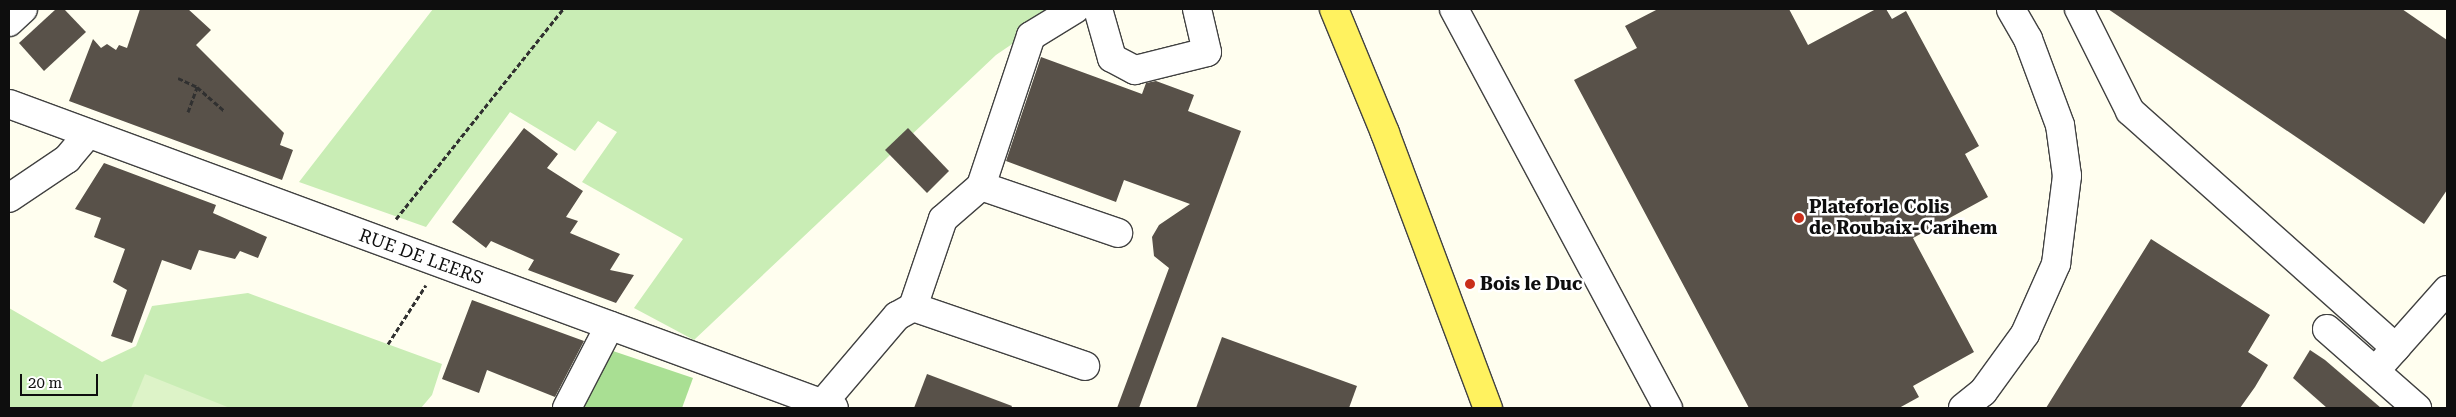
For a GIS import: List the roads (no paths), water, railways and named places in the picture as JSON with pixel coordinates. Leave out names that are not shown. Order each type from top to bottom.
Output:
[{"type":"main road","points":[[1334,9],[1386,133],[1488,408]]},
{"type":"main road","points":[[1347,9],[1386,133]]},
{"type":"street","points":[[9,22],[23,9]]},
{"type":"street","points":[[830,407],[896,316],[913,307],[943,219],[981,186],[1031,36],[1076,9]]},
{"type":"street","points":[[1098,9],[1112,58],[1135,70],[1207,52],[1197,9]]},
{"type":"street","points":[[1454,9],[1668,408]]},
{"type":"street","points":[[1963,408],[1984,392],[2025,334],[2056,264],[2067,176],[2060,126],[2028,39],[2011,9]]},
{"type":"street","points":[[2079,9],[2130,111],[2396,348]]},
{"type":"street","name":"RUE DE LEERS","points":[[9,104],[830,407]]},
{"type":"street","points":[[9,198],[66,158],[88,134]]},
{"type":"street","points":[[981,186],[1118,233]]},
{"type":"street","points":[[2375,371],[2447,290]]},
{"type":"street","points":[[913,307],[1085,366]]},
{"type":"street","points":[[567,408],[610,325]]},
{"type":"street","points":[[2327,329],[2417,408]]},
{"type":"place","name":"Plateforle Colis de Roubaix-Carihem","points":[[1799,218]]},
{"type":"place","name":"Bois le Duc","points":[[1470,284]]}]
